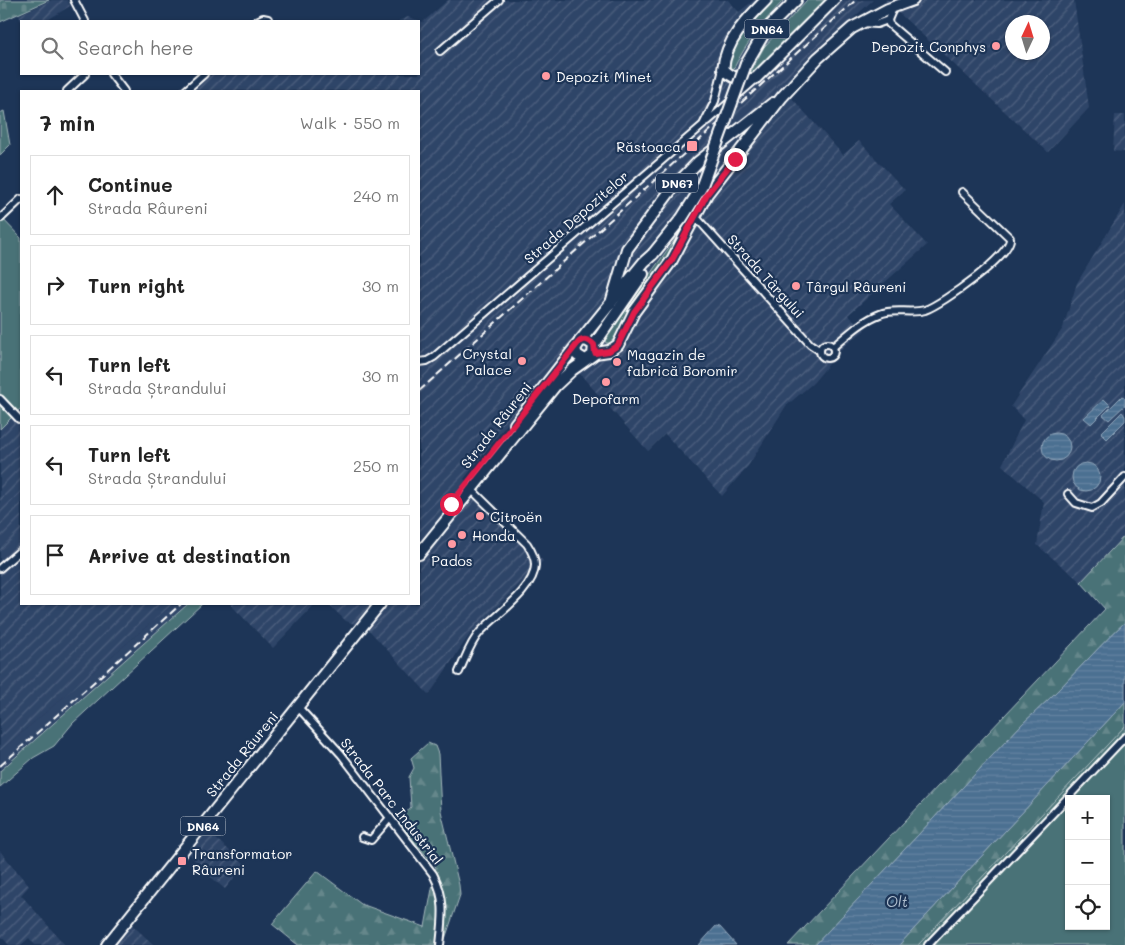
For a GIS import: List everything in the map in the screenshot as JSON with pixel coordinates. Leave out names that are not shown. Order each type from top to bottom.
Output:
[{"type":"main road","points":[[766,0],[743,24],[731,42],[723,69],[742,80],[756,78],[834,0]]},
{"type":"main road","name":"DN64","points":[[612,300],[679,223],[701,188],[746,64],[766,30],[796,0]]},
{"type":"main road","name":"DN67","points":[[594,349],[609,351],[618,345],[634,312],[672,260],[707,194],[782,96],[832,44],[860,23],[894,6],[913,0]]},
{"type":"main road","name":"DN67","points":[[578,344],[612,300],[623,258],[630,245],[682,177],[722,141],[782,96]]},
{"type":"main road","points":[[722,141],[734,146],[735,159]]},
{"type":"main road","name":"DN64","points":[[585,360],[591,358],[594,349],[648,265],[653,254]]},
{"type":"main road","points":[[585,360],[577,355],[578,344],[586,340],[594,349]]},
{"type":"main road","name":"Strada Râureni","points":[[420,544],[578,344]]},
{"type":"main road","name":"Strada Râureni","points":[[420,553],[554,386],[585,360]]},
{"type":"main road","name":"Strada Râureni","points":[[100,945],[370,605]]},
{"type":"main road","name":"Strada Râureni","points":[[107,945],[379,605]]},
{"type":"street","points":[[74,0],[84,20]]},
{"type":"street","points":[[440,51],[499,0]]},
{"type":"street","points":[[860,23],[877,24],[888,20],[894,6]]},
{"type":"street","points":[[259,20],[263,18],[268,19]]},
{"type":"street","points":[[888,20],[889,24],[945,72]]},
{"type":"street","name":"Strada Depozitelor","points":[[420,362],[434,357],[703,125],[716,101],[723,69]]},
{"type":"street","points":[[68,90],[84,75]]},
{"type":"street","points":[[112,75],[123,90]]},
{"type":"street","points":[[186,90],[203,75]]},
{"type":"street","points":[[703,125],[756,78]]},
{"type":"street","points":[[833,347],[878,314],[918,312],[937,305],[1009,246],[1010,238],[962,192]]},
{"type":"street","points":[[1,218],[20,201]]},
{"type":"street","name":"Strada Târgului","points":[[695,216],[810,344],[819,350]]},
{"type":"street","points":[[826,344],[833,347],[834,353],[828,359],[821,356],[819,350],[826,344]]},
{"type":"street","points":[[0,399],[19,419]]},
{"type":"street","points":[[1068,494],[1076,503],[1092,508],[1100,503],[1125,477]]},
{"type":"street","points":[[459,672],[475,638],[518,596],[533,575],[535,563],[527,544],[471,489]]},
{"type":"street","points":[[0,568],[20,551]]},
{"type":"street","points":[[278,722],[284,719],[293,707],[298,706],[297,703],[307,689],[307,686]]},
{"type":"street","name":"Strada Parc Industrial","points":[[298,706],[341,754],[433,874],[441,890],[444,911],[440,945]]},
{"type":"street","points":[[928,945],[1125,737]]},
{"type":"street","points":[[362,837],[371,840],[390,819]]},
{"type":"shaded area","points":[[52,0],[67,0],[70,6],[48,20],[21,20],[19,15]]},
{"type":"shaded area","points":[[448,0],[728,0],[739,12],[754,0],[873,0],[836,34],[838,44],[790,96],[843,155],[859,141],[905,190],[889,204],[927,245],[848,315],[865,330],[844,346],[813,383],[786,406],[748,466],[722,496],[665,434],[648,451],[580,374],[558,359],[464,479],[543,561],[470,634],[429,695],[368,629],[346,621],[329,605],[420,605],[420,90],[188,90],[204,75],[420,75],[420,21],[423,22]]},
{"type":"shaded area","points":[[885,0],[1074,0],[1089,108],[1048,152]]},
{"type":"shaded area","points":[[408,17],[417,20],[400,20]]},
{"type":"shaded area","points":[[1115,115],[1125,115],[1125,152],[1113,151]]},
{"type":"shaded area","points":[[1125,204],[1125,535],[1081,582],[1037,545],[1044,502],[1002,465],[1024,420],[1011,406],[1063,328],[1077,283]]},
{"type":"shaded area","points":[[20,409],[20,605],[172,605],[0,751],[0,429]]},
{"type":"shaded area","points":[[172,605],[187,605],[0,771],[0,751]]},
{"type":"shaded area","points":[[231,605],[314,605],[273,648]]},
{"type":"shaded area","points":[[207,831],[245,864],[225,889],[200,868],[190,854]]},
{"type":"shaded area","points":[[0,851],[29,886],[21,895],[65,945],[35,945],[29,938],[21,945],[9,945],[0,935]]},
{"type":"shaded area","points":[[129,922],[154,945],[111,945]]},
{"type":"green space","points":[[0,0],[49,0],[0,22]]},
{"type":"green space","points":[[771,0],[784,0],[755,34],[732,72],[728,70],[729,59],[737,40],[749,23]]},
{"type":"green space","points":[[807,0],[828,0],[766,66],[748,77],[764,47]]},
{"type":"green space","points":[[4,111],[10,145],[0,155],[0,113]]},
{"type":"green space","points":[[0,216],[20,237],[20,409],[0,429]]},
{"type":"green space","points":[[678,235],[679,237],[661,270],[633,304],[617,335],[610,343],[606,343],[604,338]]},
{"type":"green space","points":[[1125,535],[1125,622],[1023,723],[815,945],[788,945],[1105,609],[1081,582]]},
{"type":"green space","points":[[187,605],[201,605],[73,723],[54,746],[33,758],[0,787],[0,771]]},
{"type":"green space","points":[[1125,702],[1125,726],[918,945],[899,945]]},
{"type":"green space","points":[[1125,726],[1125,945],[918,945]]},
{"type":"green space","points":[[428,743],[435,746],[438,754],[441,811],[460,895],[443,945],[298,945],[272,924],[317,871],[361,904],[425,927],[436,867],[398,822],[411,807],[409,777],[414,768],[411,758]]},
{"type":"water","points":[[1122,396],[1125,398],[1125,405],[1109,420],[1103,415]]},
{"type":"water","points":[[1104,399],[1110,405],[1091,424],[1084,418]]},
{"type":"water","points":[[1122,412],[1125,416],[1125,421],[1107,439],[1101,433]]},
{"type":"water","points":[[1056,433],[1066,437],[1070,447],[1066,457],[1056,461],[1046,457],[1042,447],[1046,437]]},
{"type":"water","points":[[1086,463],[1096,467],[1100,477],[1096,487],[1086,491],[1076,487],[1072,477],[1076,467]]},
{"type":"water","name":"Olt","points":[[1125,622],[1125,702],[899,945],[815,945],[1023,723]]},
{"type":"water","points":[[716,926],[720,927],[736,945],[699,945]]},
{"type":"railway","points":[[420,390],[856,0]]},
{"type":"railway","points":[[0,766],[180,605]]},
{"type":"place","name":"Depozit Conphys","points":[[996,46]]},
{"type":"place","name":"Depozit Minet","points":[[546,76]]},
{"type":"place","name":"Răstoaca","points":[[692,146]]},
{"type":"place","name":"Târgul Râureni","points":[[796,286]]},
{"type":"place","name":"Crystal Palace","points":[[522,361]]},
{"type":"place","name":"Magazin de fabrică Boromir","points":[[617,362]]},
{"type":"place","name":"Depofarm","points":[[606,382]]},
{"type":"place","name":"Citroën","points":[[480,516]]},
{"type":"place","name":"Honda","points":[[462,535]]},
{"type":"place","name":"Pados","points":[[452,544]]},
{"type":"place","name":"Transformator Râureni","points":[[182,861]]},
{"type":"route","points":[[451,504],[578,343],[583,340],[592,342],[595,353],[612,350],[618,345],[634,312],[662,277],[707,194],[735,159]]}]
